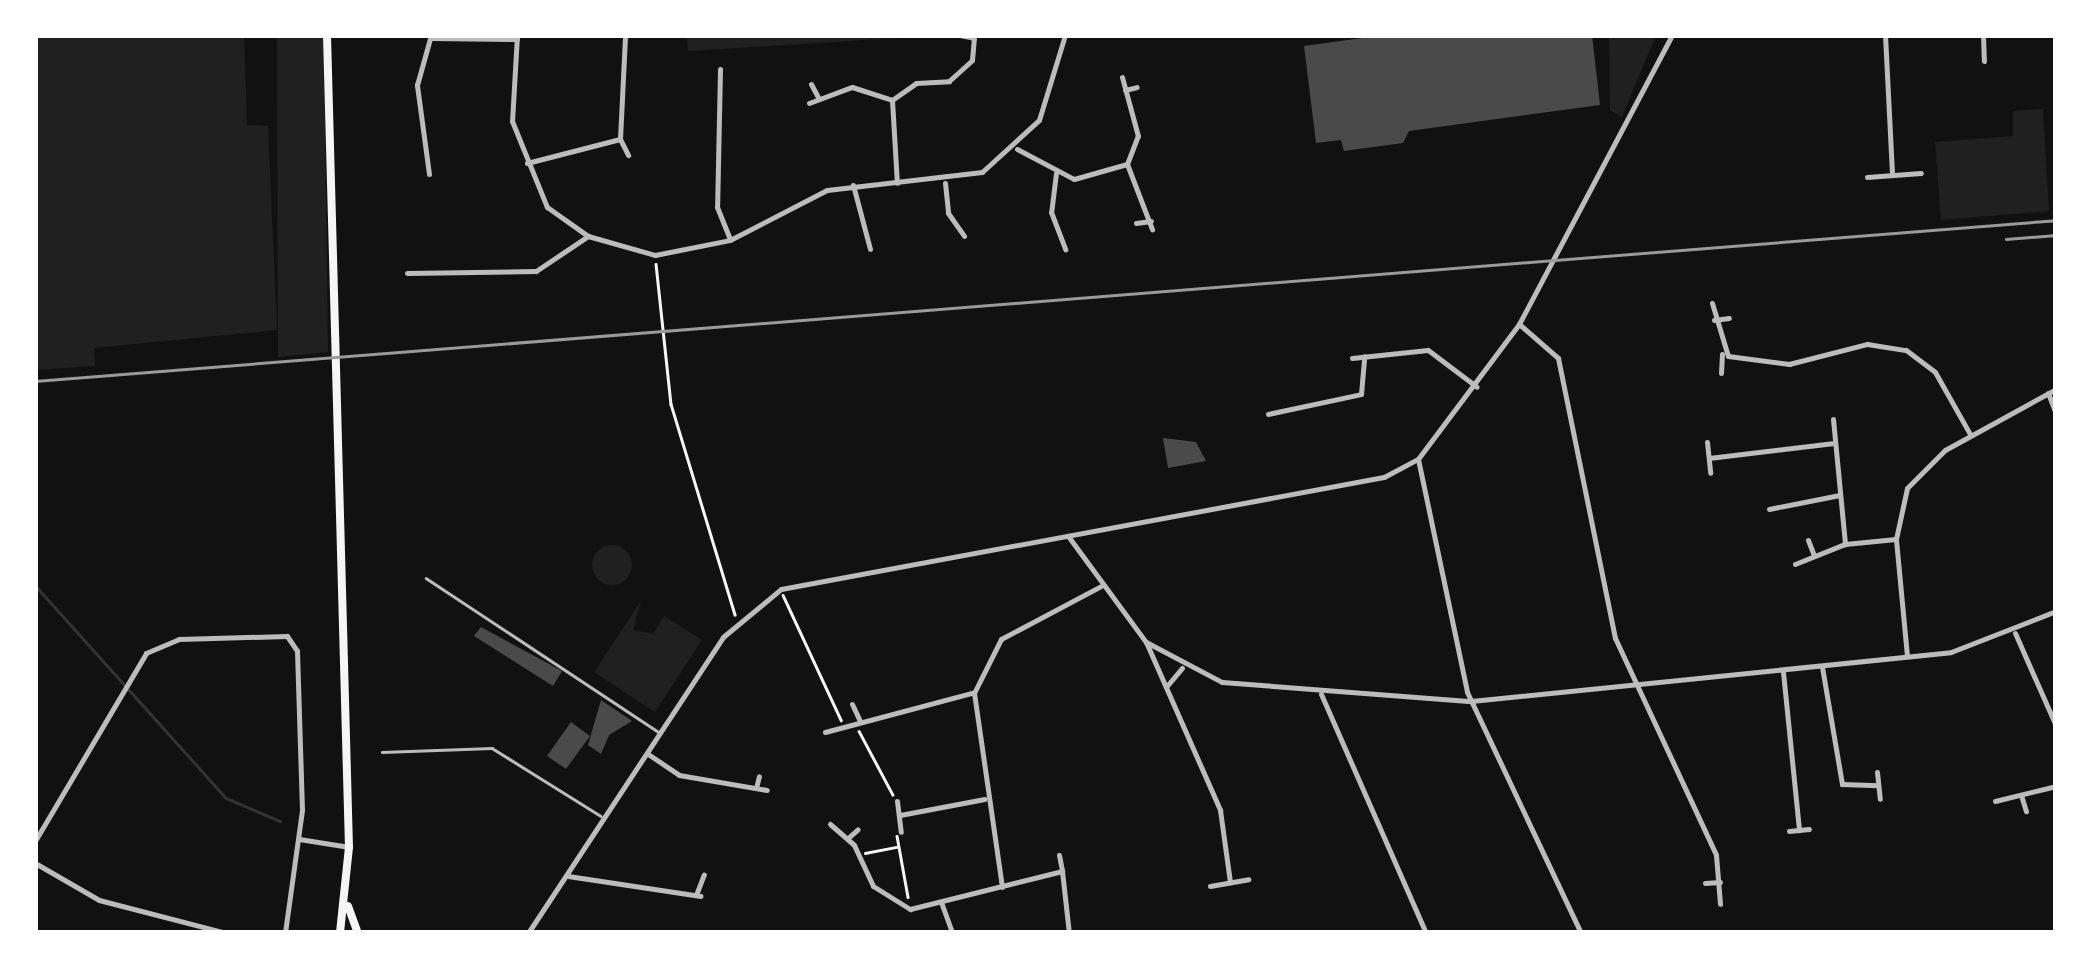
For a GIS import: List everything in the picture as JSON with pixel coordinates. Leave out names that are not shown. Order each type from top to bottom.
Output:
[{"type":"highway","points":[[326,35],[332,420],[349,848],[348,906],[340,933]]},
{"type":"highway","points":[[348,906],[358,933]]},
{"type":"street","points":[[625,35],[620,138],[628,155]]},
{"type":"street","points":[[892,100],[916,84],[959,77],[974,36],[960,35]]},
{"type":"street","points":[[428,174],[417,85],[431,36],[517,37],[512,121],[546,206],[588,236],[656,255],[730,240],[797,202],[852,185],[944,182],[1018,150],[1049,100],[1065,35]]},
{"type":"street","points":[[528,933],[738,622],[781,589],[1384,477],[1418,459],[1477,387],[1536,294],[1672,35]]},
{"type":"street","points":[[1884,35],[1892,175]]},
{"type":"street","points":[[1983,35],[1984,61]]},
{"type":"street","points":[[720,69],[717,206],[730,240]]},
{"type":"street","points":[[1122,77],[1138,136],[1127,164],[1152,225],[1136,224]]},
{"type":"street","points":[[811,84],[818,97]]},
{"type":"street","points":[[809,103],[852,87],[892,100]]},
{"type":"street","points":[[1125,90],[1137,87]]},
{"type":"street","points":[[892,100],[897,183]]},
{"type":"street","points":[[526,163],[620,138]]},
{"type":"street","points":[[1018,150],[1056,174],[1089,179],[1127,164]]},
{"type":"street","points":[[1867,177],[1920,173]]},
{"type":"street","points":[[1056,174],[1051,212],[1065,249]]},
{"type":"street","points":[[944,182],[964,236]]},
{"type":"street","points":[[852,185],[861,236],[870,248]]},
{"type":"street","points":[[407,273],[536,271],[588,236]]},
{"type":"street","points":[[850,243],[861,236]]},
{"type":"street","points":[[1712,304],[1722,354],[1721,373]]},
{"type":"street","points":[[2056,311],[2056,324]]},
{"type":"street","points":[[1714,320],[1729,318]]},
{"type":"street","points":[[1518,324],[1558,358],[1604,598],[1636,689],[1720,882],[1720,904]]},
{"type":"street","points":[[1722,354],[1789,364],[1888,344],[1936,372],[1970,434]]},
{"type":"street","points":[[1352,358],[1428,350],[1477,387]]},
{"type":"street","points":[[1268,414],[1362,394],[1364,356]]},
{"type":"street","points":[[1908,657],[1896,540],[1907,488],[1970,434],[2056,389]]},
{"type":"street","points":[[2048,392],[2056,414]]},
{"type":"street","points":[[1834,419],[1845,544]]},
{"type":"street","points":[[1707,442],[1710,473]]},
{"type":"street","points":[[1709,458],[1834,442]]},
{"type":"street","points":[[1418,459],[1470,701],[1581,933]]},
{"type":"street","points":[[1769,509],[1823,495],[1840,496]]},
{"type":"street","points":[[1066,534],[1146,642],[1220,810],[1230,882]]},
{"type":"street","points":[[1808,540],[1814,556]]},
{"type":"street","points":[[1795,564],[1845,544],[1896,540]]},
{"type":"street","points":[[1002,887],[985,799],[974,693],[1001,640],[1102,586]]},
{"type":"street","points":[[1146,642],[1182,668],[1321,694],[1470,701],[1636,689],[1908,657],[2015,633],[2056,611]]},
{"type":"street","points":[[2015,633],[2056,726]]},
{"type":"street","points":[[35,841],[127,673],[180,639],[278,635],[297,651],[299,839],[285,933]]},
{"type":"street","points":[[1822,667],[1842,784],[1878,785]]},
{"type":"street","points":[[1166,687],[1182,668]]},
{"type":"street","points":[[1783,672],[1799,830]]},
{"type":"street","points":[[826,732],[856,720],[974,693]]},
{"type":"street","points":[[1321,694],[1426,933]]},
{"type":"street","points":[[852,704],[856,720]]},
{"type":"street","points":[[648,754],[679,774],[767,790]]},
{"type":"street","points":[[1877,772],[1880,798]]},
{"type":"street","points":[[756,788],[759,776]]},
{"type":"street","points":[[1996,801],[2056,786]]},
{"type":"street","points":[[2021,794],[2026,811]]},
{"type":"street","points":[[900,815],[985,799]]},
{"type":"street","points":[[896,801],[901,832]]},
{"type":"street","points":[[830,824],[848,838],[872,886],[910,909],[1062,871]]},
{"type":"street","points":[[848,838],[858,829]]},
{"type":"street","points":[[1789,831],[1809,829]]},
{"type":"street","points":[[299,839],[349,848]]},
{"type":"street","points":[[1059,854],[1069,933]]},
{"type":"street","points":[[35,863],[100,900],[227,933]]},
{"type":"street","points":[[568,876],[699,895],[704,874]]},
{"type":"street","points":[[1210,886],[1248,879]]},
{"type":"street","points":[[1705,883],[1720,882]]},
{"type":"street","points":[[941,902],[952,933]]},
{"type":"lane","points":[[426,578],[660,733]]},
{"type":"lane","points":[[382,752],[492,748],[605,819]]},
{"type":"path","points":[[656,255],[671,404],[738,622]]},
{"type":"path","points":[[781,589],[843,725]]},
{"type":"path","points":[[856,720],[896,801]]},
{"type":"path","points":[[901,832],[898,847],[910,909]]},
{"type":"path","points":[[858,854],[898,847]]},
{"type":"shaded area","points":[[35,35],[244,35],[247,125],[268,126],[277,330],[94,348],[95,366],[35,370]]},
{"type":"shaded area","points":[[277,35],[324,35],[328,352],[278,357]]},
{"type":"shaded area","points":[[687,35],[946,35],[688,51]]},
{"type":"shaded area","points":[[1609,35],[1656,35],[1622,117],[1610,110]]},
{"type":"shaded area","points":[[2043,109],[2049,211],[1941,220],[1935,142],[2013,136],[2013,111]]},
{"type":"shaded area","points":[[612,545],[626,551],[632,565],[626,579],[612,585],[598,579],[592,565],[598,551]]},
{"type":"shaded area","points":[[641,601],[633,630],[653,634],[664,616],[702,640],[655,712],[594,672]]},
{"type":"building","points":[[1384,35],[1592,35],[1600,105],[1409,131],[1403,143],[1344,151],[1341,140],[1316,143],[1304,46]]},
{"type":"building","points":[[1163,438],[1196,442],[1206,461],[1168,468]]},
{"type":"building","points":[[481,627],[562,671],[553,686],[474,636]]},
{"type":"building","points":[[601,700],[632,721],[609,735],[601,754],[588,745]]},
{"type":"building","points":[[571,722],[590,736],[566,769],[547,756]]},
{"type":"waterway","points":[[35,585],[226,798],[280,821]]},
{"type":"railway","points":[[35,381],[2056,220]]},
{"type":"railway","points":[[2006,239],[2056,235]]}]
